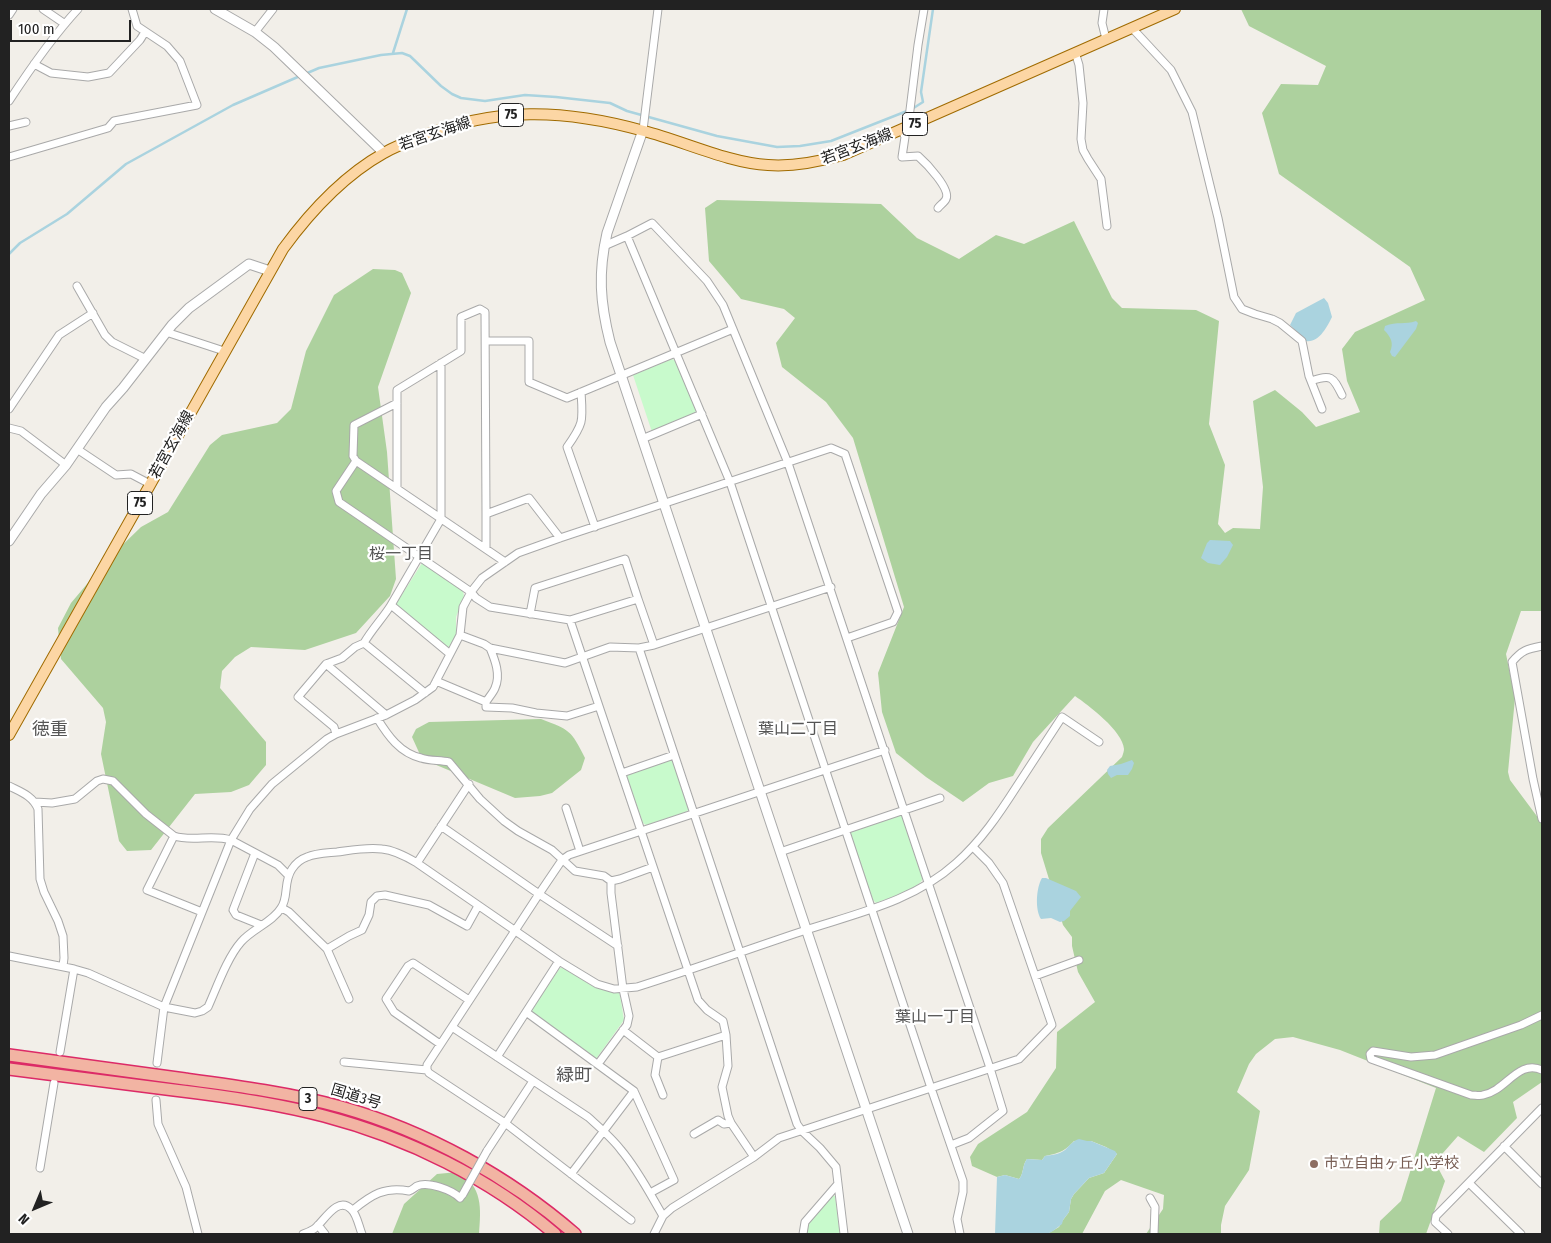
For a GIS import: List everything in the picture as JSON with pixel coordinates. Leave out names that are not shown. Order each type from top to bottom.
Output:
[{"type":"highway","name":"国道3号","points":[[9,1055],[263,1090],[299,1097],[385,1121],[442,1146],[500,1178],[546,1210],[575,1234]]},
{"type":"highway","name":"国道3号","points":[[9,1069],[231,1097],[296,1109],[348,1123],[410,1145],[465,1173],[516,1204],[556,1234]]},
{"type":"main road","name":"若宮玄海線","points":[[9,734],[283,249],[313,211],[340,185],[384,153],[440,128],[486,118],[526,113],[581,117],[643,130],[716,154],[748,162],[786,166],[813,163],[843,155],[1175,9]]},
{"type":"street","points":[[9,15],[13,9]]},
{"type":"street","points":[[43,9],[65,24]]},
{"type":"street","points":[[9,101],[34,64],[78,9]]},
{"type":"street","points":[[9,157],[108,128],[114,121],[197,105],[180,61],[167,46],[137,26],[132,9]]},
{"type":"street","points":[[215,9],[255,32],[294,64],[384,153]]},
{"type":"street","points":[[255,32],[274,9]]},
{"type":"street","points":[[658,9],[643,130],[604,246],[601,285],[602,305],[610,342],[621,376],[908,1234]]},
{"type":"street","points":[[924,9],[902,157],[918,156],[943,185],[947,192],[947,198],[938,208]]},
{"type":"street","points":[[1104,9],[1102,22],[1106,39]]},
{"type":"street","points":[[1132,28],[1170,70],[1192,112],[1218,218],[1234,297],[1242,309],[1278,322],[1302,341],[1311,381],[1322,409]]},
{"type":"street","points":[[34,64],[51,73],[88,77],[104,74],[113,71],[145,32]]},
{"type":"street","points":[[1075,52],[1079,65],[1083,102],[1081,139],[1083,150],[1101,178],[1107,226]]},
{"type":"street","points":[[9,126],[26,122]]},
{"type":"street","points":[[604,246],[652,223],[708,281],[723,305],[788,462],[1004,1111],[969,1138],[951,1145]]},
{"type":"street","points":[[627,236],[730,482],[826,769],[963,1181],[963,1192],[957,1220],[960,1234]]},
{"type":"street","points":[[9,541],[41,494],[66,465],[106,407],[166,332],[189,308],[250,264],[270,270]]},
{"type":"street","points":[[78,286],[105,336],[112,342],[146,359]]},
{"type":"street","points":[[397,488],[397,390],[461,351],[461,317],[480,309],[485,312],[486,341],[486,549]]},
{"type":"street","points":[[9,409],[59,335],[93,313]]},
{"type":"street","points":[[486,341],[529,341],[529,382],[567,398],[733,329]]},
{"type":"street","points":[[166,332],[224,351]]},
{"type":"street","points":[[336,734],[334,727],[298,697],[326,664],[342,658],[355,647],[364,643],[391,605],[441,519],[441,363]]},
{"type":"street","points":[[1311,381],[1322,377],[1329,377],[1334,380],[1342,396]]},
{"type":"street","points":[[581,392],[583,416],[580,429],[567,447],[595,527]]},
{"type":"street","points":[[397,403],[354,426],[353,456],[356,461],[505,562]]},
{"type":"street","points":[[642,439],[702,414]]},
{"type":"street","points":[[9,428],[21,431],[66,465]]},
{"type":"street","points":[[158,1063],[164,1007],[231,840],[250,809],[272,784],[327,739],[386,715],[415,700],[432,687],[460,635],[463,607],[471,592],[482,578],[518,553],[831,448],[845,454],[898,612],[892,622],[847,638]]},
{"type":"street","points":[[77,449],[116,475],[131,474],[150,484]]},
{"type":"street","points":[[356,461],[336,490],[339,502],[490,607],[570,620],[638,599]]},
{"type":"street","points":[[486,514],[530,498],[560,538]]},
{"type":"street","points":[[530,614],[535,588],[625,559],[654,645]]},
{"type":"street","points":[[460,635],[490,648],[566,663],[610,647],[639,648],[654,645],[830,587]]},
{"type":"street","points":[[391,605],[450,654]]},
{"type":"street","points":[[570,620],[698,1000],[707,1010],[723,1021],[728,1066],[722,1087],[728,1116],[754,1157]]},
{"type":"street","points":[[364,643],[425,693]]},
{"type":"street","points":[[1542,646],[1526,649],[1512,662],[1542,819]]},
{"type":"street","points":[[490,648],[496,663],[497,676],[496,687],[486,702],[486,707],[512,708],[567,716],[599,706]]},
{"type":"street","points":[[639,648],[797,1124],[836,1167],[844,1234]]},
{"type":"street","points":[[326,664],[386,715]]},
{"type":"street","points":[[436,681],[486,702]]},
{"type":"street","points":[[9,956],[74,968],[164,1007],[195,1013],[202,1011],[208,1007],[240,943],[248,934],[275,916],[282,908],[288,875],[300,860],[316,854],[366,848],[383,849],[407,857],[559,961],[597,984],[614,989],[637,987],[901,899],[955,864],[973,846],[1004,806],[1062,717],[1098,742]]},
{"type":"street","points":[[377,718],[387,734],[403,750],[422,759],[449,762],[480,799],[504,821],[552,850],[575,871],[604,876],[611,880],[620,879],[653,867]]},
{"type":"street","points":[[427,1070],[427,1065],[440,1044],[539,894],[562,860],[569,855],[885,750]]},
{"type":"street","points":[[622,774],[674,755]]},
{"type":"street","points":[[35,802],[52,803],[75,799],[97,781],[103,779],[113,782],[146,814],[174,836],[182,839],[224,838],[231,840],[278,865],[288,875]]},
{"type":"street","points":[[417,863],[469,784]]},
{"type":"street","points":[[9,786],[27,794],[35,802],[38,810],[40,879],[63,936],[63,966]]},
{"type":"street","points":[[780,852],[940,798]]},
{"type":"street","points":[[566,808],[580,851]]},
{"type":"street","points":[[441,826],[618,946]]},
{"type":"street","points":[[174,836],[147,890],[202,912]]},
{"type":"street","points":[[654,1234],[663,1216],[672,1208],[754,1157],[779,1138],[1019,1059],[1052,1025],[1003,883],[989,863],[973,846]]},
{"type":"street","points":[[254,853],[233,910],[236,915],[261,925]]},
{"type":"street","points":[[598,1064],[623,1030],[629,1016],[623,989],[611,880]]},
{"type":"street","points":[[327,950],[362,930],[369,915],[370,902],[377,896],[385,895],[429,905],[467,926],[478,906]]},
{"type":"street","points":[[282,908],[327,950],[349,999]]},
{"type":"street","points":[[1035,976],[1078,960]]},
{"type":"street","points":[[497,1057],[559,961]]},
{"type":"street","points":[[440,1044],[394,1012],[386,999],[408,966],[413,964],[469,1000]]},
{"type":"street","points":[[60,1052],[74,968]]},
{"type":"street","points":[[526,1012],[634,1091],[674,1180],[650,1193]]},
{"type":"street","points":[[1542,1015],[1521,1025],[1435,1055],[1412,1058],[1374,1051],[1370,1054],[1371,1059],[1471,1095],[1484,1095],[1497,1089],[1525,1067],[1536,1067],[1542,1070]]},
{"type":"street","points":[[452,1027],[588,1117],[604,1131],[622,1150],[663,1216]]},
{"type":"street","points":[[623,1030],[658,1057]]},
{"type":"street","points":[[658,1057],[726,1035]]},
{"type":"street","points":[[658,1057],[655,1075],[663,1095]]},
{"type":"street","points":[[344,1062],[427,1070],[505,1123],[631,1220]]},
{"type":"street","points":[[352,1210],[368,1197],[380,1192],[398,1189],[410,1191],[418,1185],[441,1187],[460,1198],[487,1151],[533,1081]]},
{"type":"street","points":[[40,1168],[54,1083]]},
{"type":"street","points":[[571,1174],[634,1091]]},
{"type":"street","points":[[156,1100],[158,1124],[186,1187],[198,1234]]},
{"type":"street","points":[[1448,1234],[1435,1222],[1436,1216],[1542,1109]]},
{"type":"street","points":[[694,1134],[718,1120],[724,1124],[731,1123]]},
{"type":"street","points":[[1504,1146],[1542,1184]]},
{"type":"street","points":[[1468,1183],[1521,1234]]},
{"type":"street","points":[[803,1234],[805,1222],[837,1185]]},
{"type":"street","points":[[1150,1198],[1155,1207],[1154,1234]]},
{"type":"street","points":[[303,1234],[314,1229],[332,1210],[338,1206],[346,1205],[352,1210],[362,1234]]},
{"type":"street","points":[[318,1225],[325,1234]]},
{"type":"green space","points":[[1241,9],[1542,9],[1542,611],[1521,611],[1506,654],[1515,698],[1508,772],[1510,780],[1542,823],[1542,1082],[1513,1102],[1517,1118],[1484,1152],[1458,1136],[1435,1162],[1445,1181],[1426,1234],[1379,1234],[1380,1221],[1401,1201],[1436,1088],[1340,1050],[1293,1037],[1275,1039],[1256,1054],[1249,1064],[1237,1092],[1260,1111],[1249,1170],[1225,1206],[1221,1234],[1146,1234],[1163,1209],[1164,1195],[1121,1180],[1105,1191],[1082,1234],[1047,1234],[1059,1227],[1069,1212],[1071,1199],[1074,1194],[1089,1178],[1104,1173],[1117,1154],[1091,1141],[1074,1141],[1064,1150],[1045,1156],[1042,1160],[1027,1159],[1019,1179],[1005,1175],[997,1177],[972,1166],[970,1157],[978,1144],[1027,1112],[1056,1068],[1057,1032],[1095,1002],[1078,972],[1072,946],[1072,937],[1063,925],[1041,853],[1041,839],[1048,828],[1122,757],[1124,749],[1122,742],[1118,734],[1104,719],[1075,696],[1033,742],[1013,776],[989,783],[963,802],[926,777],[896,753],[882,712],[878,673],[904,607],[853,438],[826,402],[782,367],[776,343],[795,318],[784,309],[741,299],[709,261],[705,208],[717,200],[881,204],[917,238],[959,259],[996,235],[1024,244],[1074,221],[1112,298],[1122,308],[1196,310],[1219,321],[1209,424],[1225,465],[1218,524],[1225,533],[1233,528],[1260,529],[1263,487],[1253,401],[1275,390],[1302,412],[1316,427],[1360,412],[1347,381],[1342,349],[1355,332],[1425,300],[1410,267],[1279,174],[1262,113],[1281,84],[1318,85],[1326,66],[1249,26]]},
{"type":"green space","points":[[373,269],[395,270],[402,273],[411,293],[378,387],[387,452],[396,579],[390,596],[356,633],[305,650],[251,647],[235,657],[222,671],[220,688],[266,742],[266,765],[249,785],[231,792],[195,794],[151,850],[127,851],[119,841],[101,754],[106,722],[103,708],[61,659],[58,628],[71,603],[108,559],[141,527],[168,512],[210,445],[222,435],[277,423],[291,409],[306,351],[334,295]]},
{"type":"green space","points":[[672,359],[676,361],[696,411],[694,415],[652,432],[633,375]]},
{"type":"green space","points":[[422,563],[463,591],[464,596],[456,617],[456,635],[448,648],[396,604]]},
{"type":"green space","points":[[541,719],[569,732],[585,758],[581,770],[552,793],[540,796],[515,798],[422,759],[412,737],[416,729],[429,722]]},
{"type":"green space","points":[[670,760],[673,762],[689,809],[686,812],[646,825],[643,823],[627,777],[628,774]]},
{"type":"green space","points":[[899,815],[902,816],[923,879],[915,887],[876,903],[873,900],[850,833],[853,830]]},
{"type":"green space","points":[[560,968],[594,987],[618,992],[620,995],[624,1020],[596,1059],[533,1013],[532,1008]]},
{"type":"green space","points":[[458,1172],[472,1184],[479,1199],[479,1234],[392,1234],[404,1204],[437,1174]]},
{"type":"green space","points":[[832,1195],[835,1196],[840,1234],[806,1234],[809,1222]]},
{"type":"water","points":[[1324,298],[1328,303],[1332,317],[1319,337],[1315,340],[1306,341],[1290,325],[1296,313]]},
{"type":"water","points":[[1416,321],[1418,323],[1416,329],[1395,357],[1392,356],[1390,352],[1391,340],[1384,330],[1385,326]]},
{"type":"water","points":[[1210,540],[1230,541],[1233,545],[1227,557],[1220,565],[1208,563],[1201,558]]},
{"type":"water","points":[[1132,760],[1134,763],[1128,775],[1117,775],[1111,778],[1108,774],[1107,770],[1110,766]]},
{"type":"water","points":[[1042,878],[1076,891],[1081,897],[1070,911],[1070,916],[1064,921],[1060,922],[1051,918],[1041,919],[1037,899],[1038,887]]},
{"type":"water","points":[[1079,1139],[1091,1141],[1115,1151],[1117,1154],[1104,1173],[1089,1178],[1074,1194],[1071,1199],[1069,1212],[1062,1224],[1047,1234],[995,1234],[997,1177],[1005,1175],[1019,1179],[1027,1159],[1042,1160],[1045,1156],[1063,1151]]},
{"type":"waterway","points":[[393,53],[407,9]]},
{"type":"waterway","points":[[912,109],[923,102],[921,92],[933,9]]},
{"type":"waterway","points":[[305,74],[319,68],[381,55],[402,53],[410,56],[441,86],[461,98],[485,101],[525,95],[610,103],[627,111],[717,136],[777,147],[800,146],[831,141],[907,111]]},
{"type":"waterway","points":[[9,254],[20,243],[67,214],[126,164],[233,105],[300,76]]},
{"type":"place","name":"市立自由ヶ丘小学校","points":[[1314,1164]]},
{"type":"district","name":"桜一丁目","points":[[401,555]]},
{"type":"district","name":"徳重","points":[[50,730]]},
{"type":"district","name":"葉山二丁目","points":[[798,730]]},
{"type":"district","name":"葉山一丁目","points":[[935,1018]]},
{"type":"district","name":"緑町","points":[[574,1076]]}]
